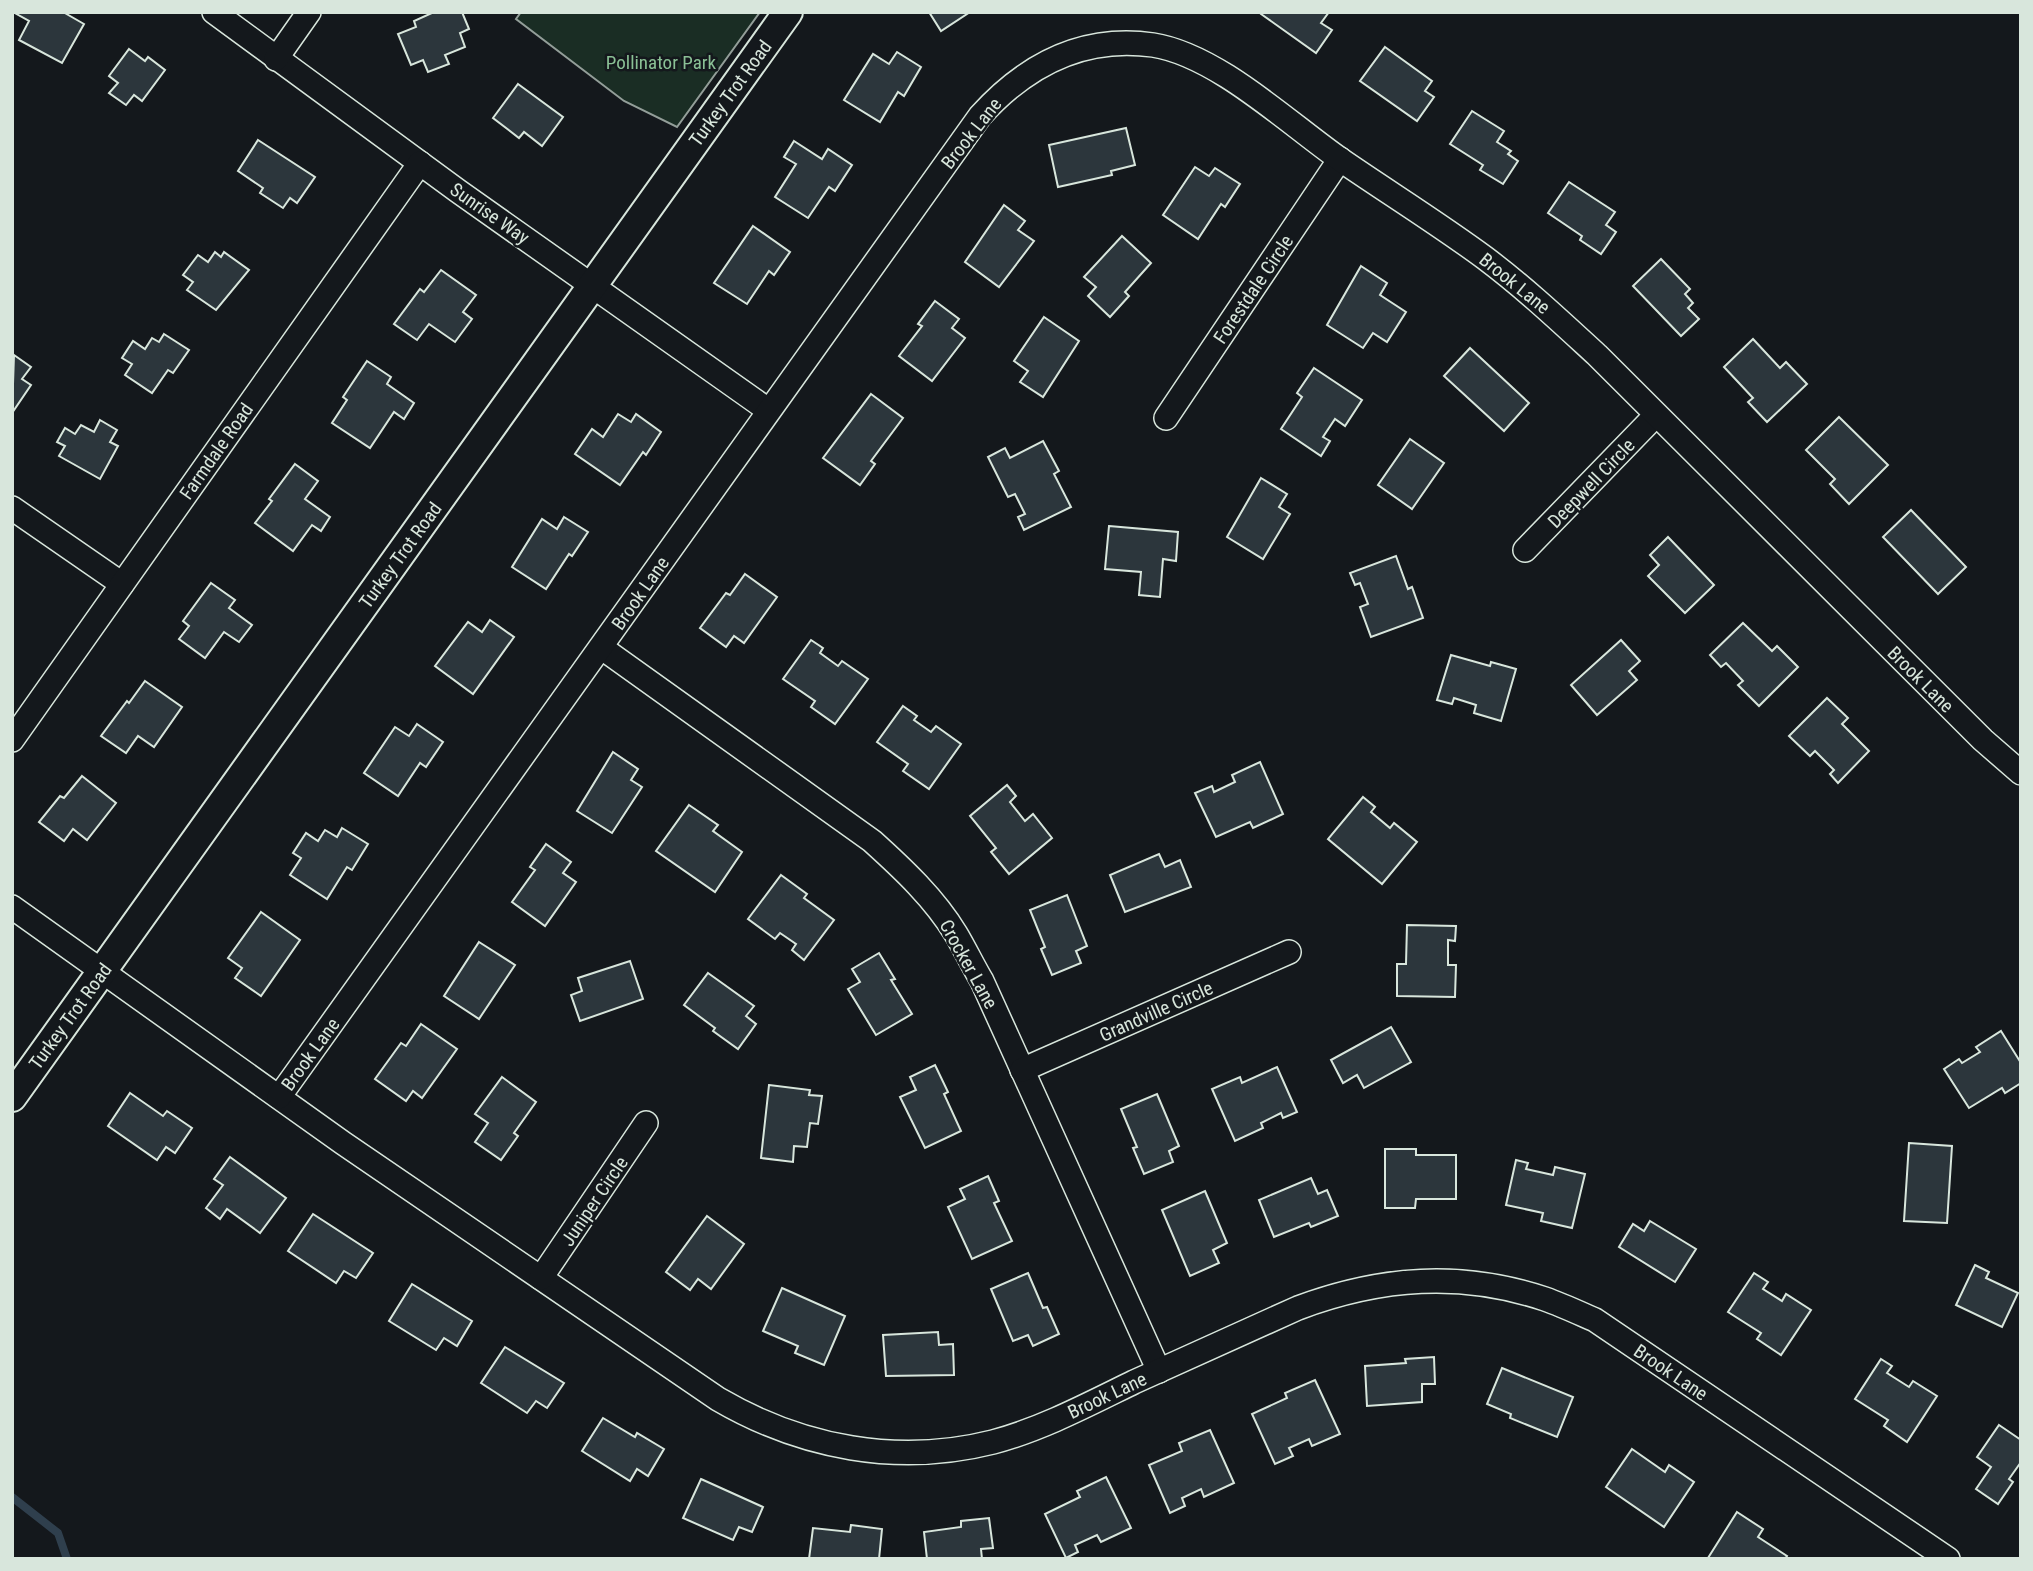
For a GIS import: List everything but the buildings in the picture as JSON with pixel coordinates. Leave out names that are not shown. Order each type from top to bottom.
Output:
[{"type":"street","name":"Sunrise Way","points":[[214,12],[276,60],[768,410]]},
{"type":"street","points":[[276,60],[309,12]]},
{"type":"street","name":"Turkey Trot Road","points":[[12,1097],[788,12]]},
{"type":"street","name":"Brook Lane","points":[[279,1097],[980,116],[1003,91],[1033,68],[1067,52],[1092,46],[1129,43],[1154,45],[1178,51],[1213,66],[1340,159],[1485,258],[1543,304],[1983,740],[2021,773]]},
{"type":"street","name":"Forestdale Circle","points":[[1166,418],[1340,159]]},
{"type":"street","name":"Farmdale Road","points":[[12,740],[420,163]]},
{"type":"street","name":"Deepwell Circle","points":[[1525,550],[1656,415]]},
{"type":"street","points":[[12,508],[122,584]]},
{"type":"street","name":"Crocker Lane","points":[[602,648],[872,841],[902,868],[939,910],[982,982],[1159,1371]]},
{"type":"street","name":"Brook Lane","points":[[12,907],[279,1097],[541,1278],[739,1411],[796,1435],[867,1451],[941,1451],[994,1441],[1046,1424],[1298,1307],[1382,1284],[1424,1280],[1494,1286],[1545,1299],[1595,1320],[1948,1559]]},
{"type":"street","name":"Grandville Circle","points":[[1021,1070],[1289,952]]},
{"type":"street","name":"Juniper Circle","points":[[541,1278],[646,1123]]},
{"type":"green space","name":"Pollinator Park","points":[[521,12],[760,12],[677,127],[624,101],[516,19]]},
{"type":"waterway","points":[[12,1497],[58,1533],[67,1559]]}]
